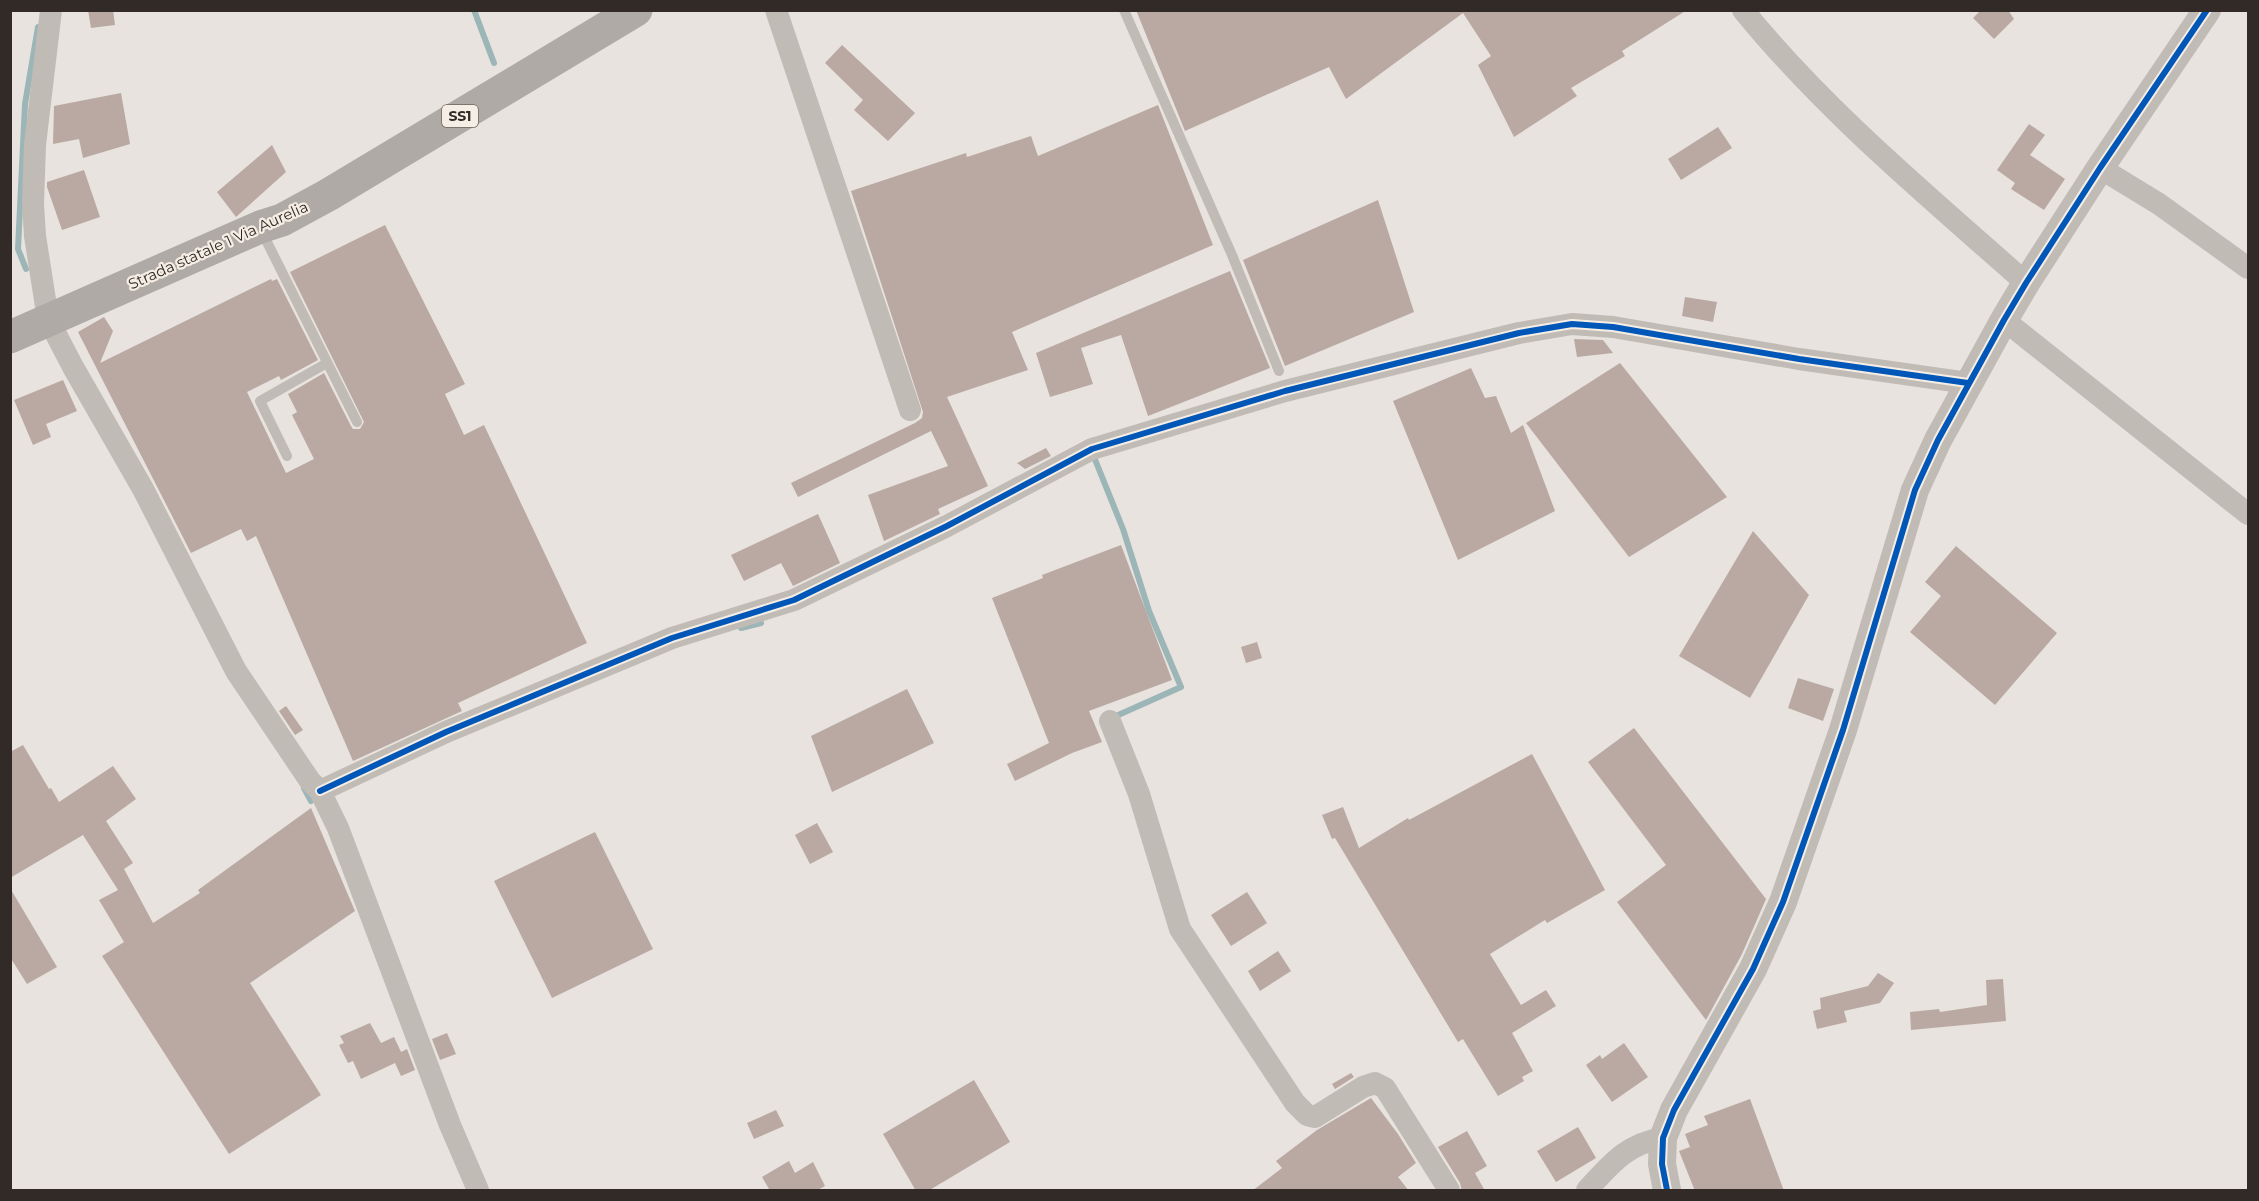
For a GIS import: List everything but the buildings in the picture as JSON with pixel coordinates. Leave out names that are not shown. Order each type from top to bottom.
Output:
[{"type":"main road","name":"Strada statale 1 Via Aurelia","points":[[10,337],[260,227],[282,220],[328,195],[636,10]]},
{"type":"street","points":[[51,10],[48,55],[35,145],[33,204],[35,236],[48,319],[148,498],[236,670],[310,781],[320,791],[338,828],[450,1125],[478,1191]]},
{"type":"street","points":[[776,10],[910,410]]},
{"type":"street","points":[[1743,10],[1777,52],[1833,110],[2026,283]]},
{"type":"street","points":[[1667,1191],[1662,1164],[1663,1138],[1674,1110],[1773,929],[1843,730],[1915,490],[1968,383],[2026,283],[2100,168],[2207,10]]},
{"type":"street","points":[[2100,168],[2159,204],[2248,268]]},
{"type":"street","points":[[2004,320],[2248,514]]},
{"type":"street","points":[[320,791],[446,732],[672,638],[794,600],[947,526],[1092,449],[1286,391],[1519,333],[1572,324],[1613,327],[1799,359],[1968,383]]},
{"type":"street","points":[[1110,721],[1139,794],[1180,929],[1295,1103],[1307,1115],[1315,1117],[1363,1087],[1375,1083],[1385,1088],[1449,1191]]},
{"type":"street","points":[[1587,1191],[1616,1158],[1646,1141],[1663,1138]]},
{"type":"lane","points":[[1124,10],[1232,255],[1279,371]]},
{"type":"lane","points":[[260,227],[357,422]]},
{"type":"lane","points":[[287,456],[261,401],[327,363]]},
{"type":"waterway","points":[[474,10],[494,63]]},
{"type":"waterway","points":[[26,269],[18,249],[25,104],[38,27]]},
{"type":"waterway","points":[[1094,457],[1123,529],[1149,611],[1181,687],[1116,716]]},
{"type":"waterway","points":[[741,628],[761,623]]},
{"type":"waterway","points":[[304,788],[311,801]]},
{"type":"cycle path","points":[[1667,1190],[1662,1164],[1663,1138],[1674,1110],[1753,969],[1783,902],[1843,730],[1915,490],[1938,440],[2026,283],[2100,168],[2207,10]]},
{"type":"cycle path","points":[[320,791],[446,732],[672,638],[794,600],[947,526],[1092,449],[1285,391],[1519,333],[1572,324],[1613,327],[1799,359],[1968,383]]}]
